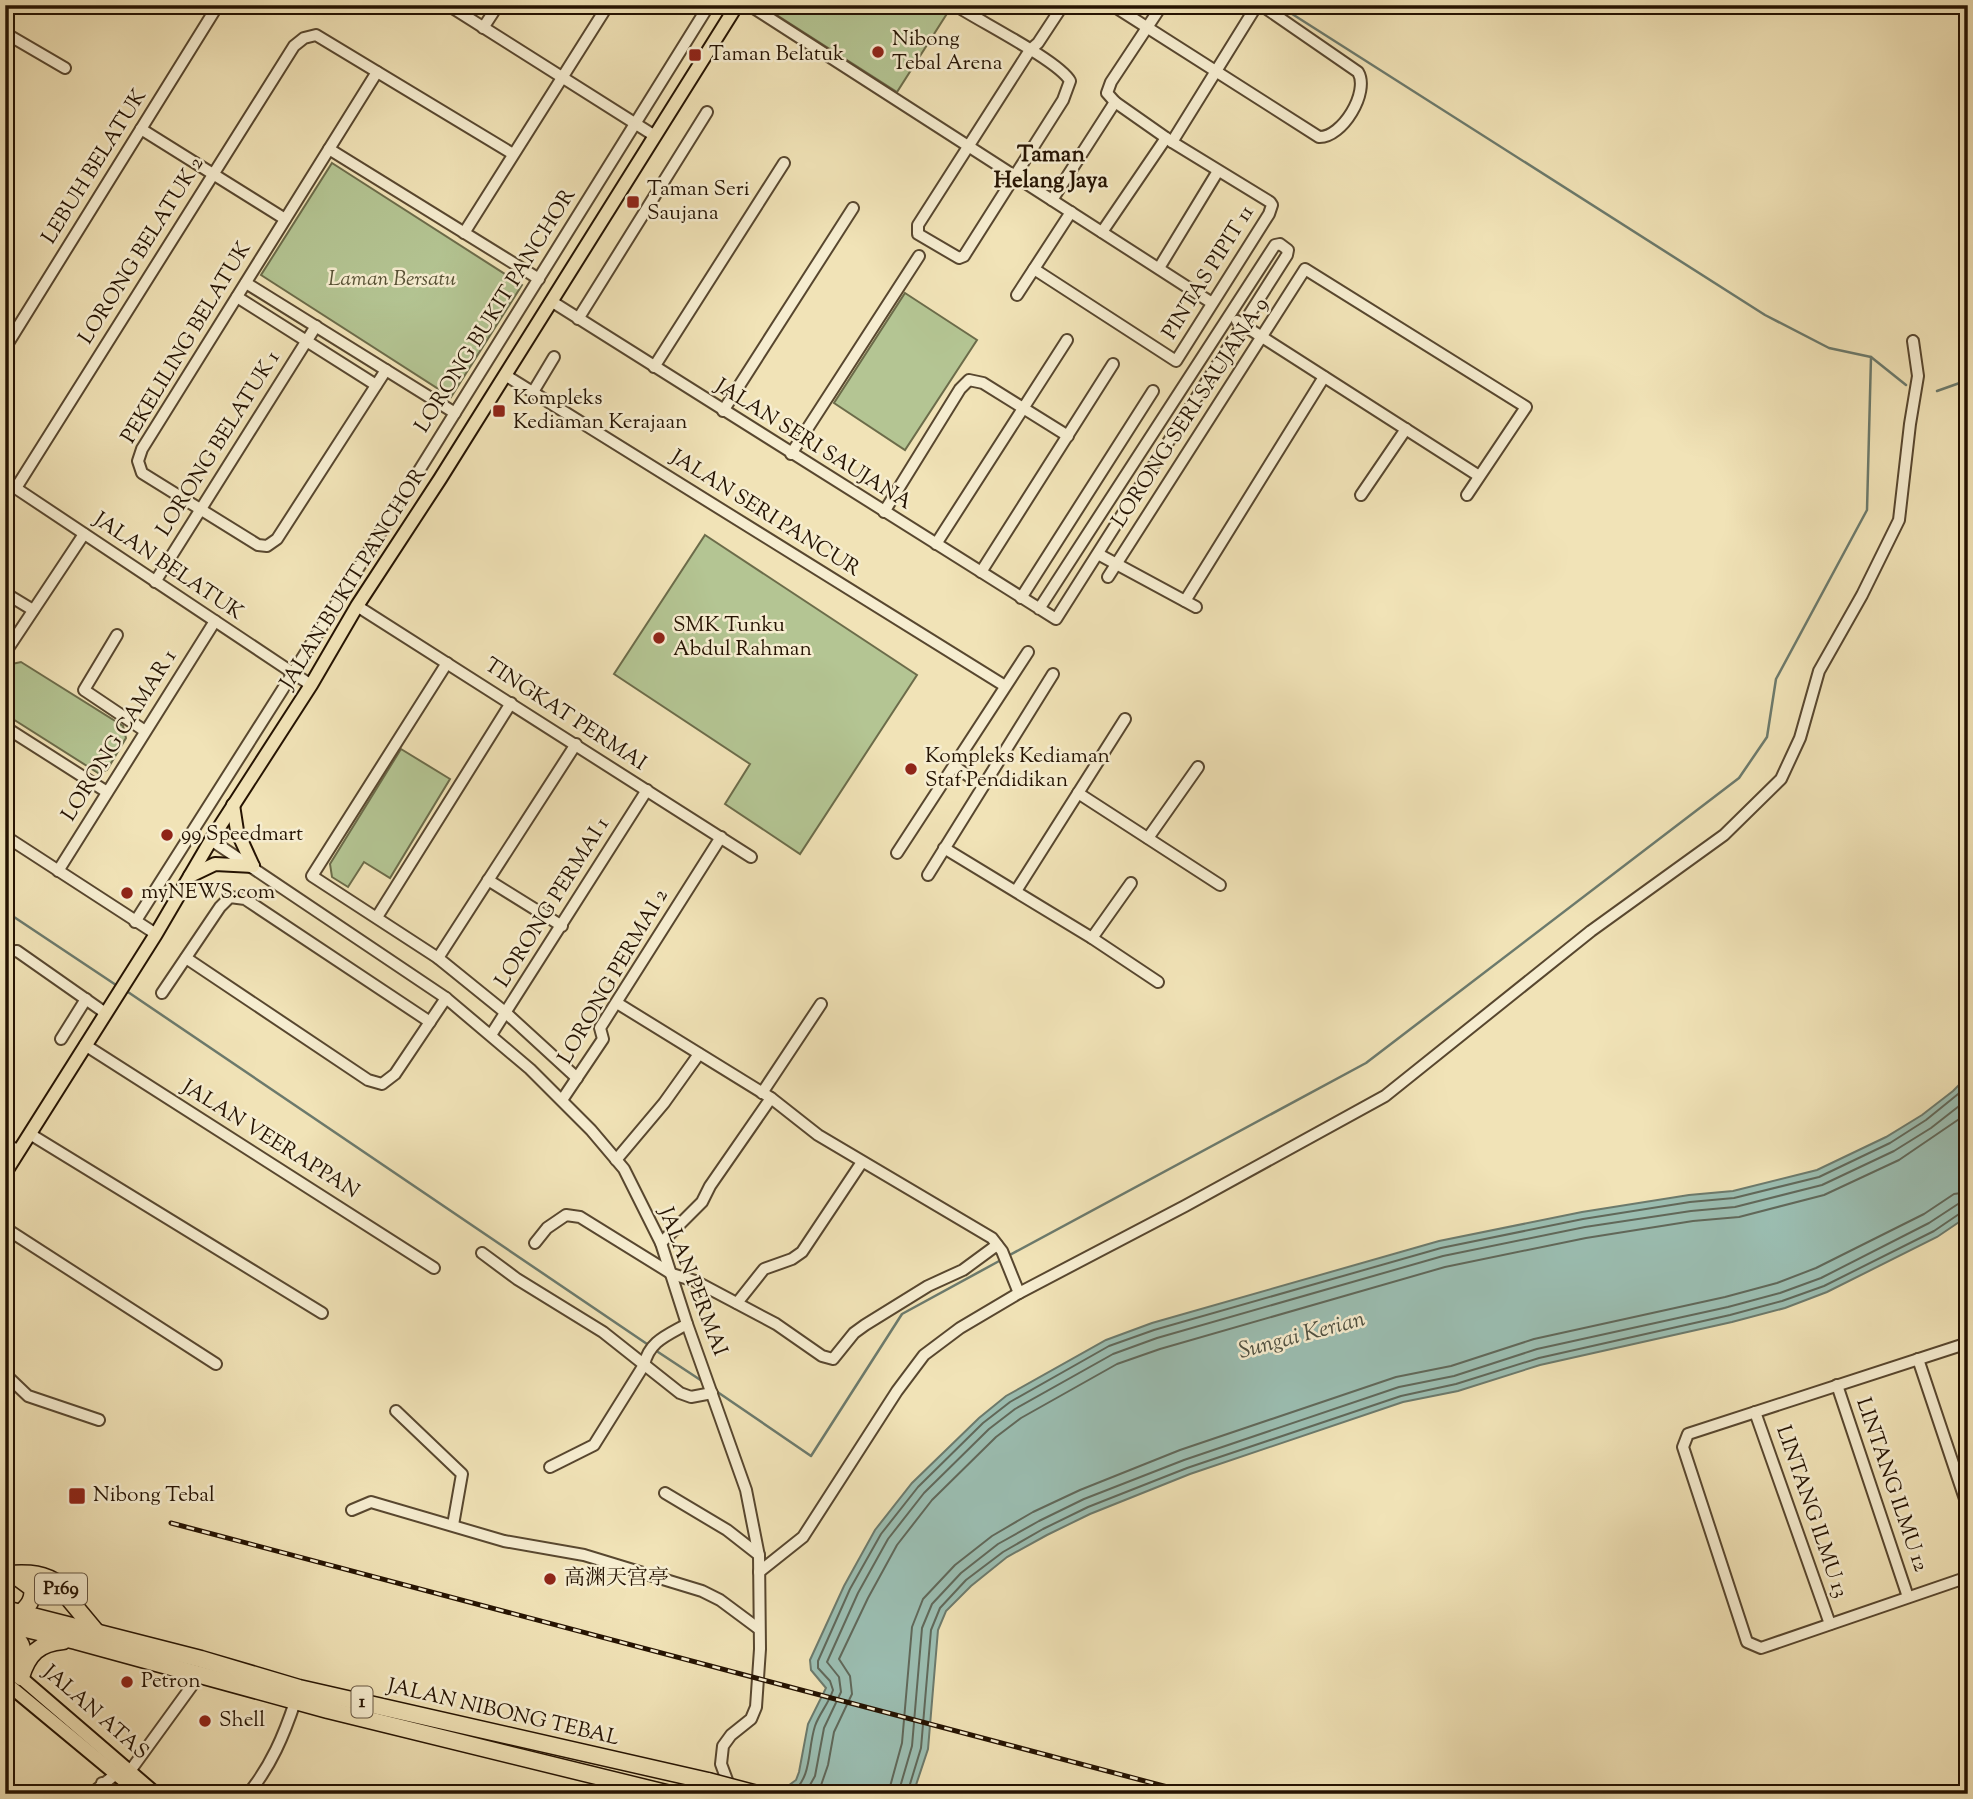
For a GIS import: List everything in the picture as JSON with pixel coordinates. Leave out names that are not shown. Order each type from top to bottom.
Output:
[{"type":"highway","points":[[6,1574],[17,1577],[32,1588],[33,1596],[28,1606],[12,1612]]},
{"type":"highway","name":"P169","points":[[6,1574],[46,1576],[54,1581],[99,1635]]},
{"type":"highway","name":"JALAN NIBONG TEBAL","points":[[12,1612],[299,1688],[757,1794]]},
{"type":"highway","points":[[5,1626],[22,1643],[23,1648],[17,1661],[5,1663]]},
{"type":"highway","name":"JALAN NIBONG TEBAL","points":[[5,1626],[76,1641],[295,1702],[670,1794]]},
{"type":"highway","points":[[21,1677],[28,1658],[41,1645],[76,1641]]},
{"type":"main road","name":"JALAN BUKIT PANCHOR","points":[[5,1173],[104,1012],[156,934],[211,840],[311,685],[357,606],[737,5]]},
{"type":"main road","points":[[189,876],[215,864],[253,866],[237,831],[233,805]]},
{"type":"main road","name":"JALAN ATAS","points":[[5,1663],[156,1794]]},
{"type":"main road","name":"JALAN ATAS","points":[[5,1682],[140,1794]]},
{"type":"street","name":"LEBUH BELATUK","points":[[5,348],[218,5]]},
{"type":"street","points":[[448,5],[655,136]]},
{"type":"street","points":[[483,28],[498,5]]},
{"type":"street","points":[[464,233],[608,5]]},
{"type":"street","name":"LORONG BUKIT PANCHOR","points":[[293,673],[709,5]]},
{"type":"street","points":[[749,5],[1212,303]]},
{"type":"street","points":[[955,5],[1030,50],[1064,72],[1070,81],[1063,100],[964,256],[956,258],[918,234],[918,225],[1030,50],[1038,43],[1063,5]]},
{"type":"street","points":[[1102,232],[1169,140],[1216,72],[1259,5],[1358,72],[1363,80],[1362,89],[1350,114],[1335,134],[1326,138],[1319,137],[1216,72],[1112,5]]},
{"type":"street","points":[[1159,268],[1218,171],[1169,140],[1115,102],[1107,93],[1162,5]]},
{"type":"street","points":[[5,33],[65,68]]},
{"type":"street","name":"LORONG BELATUK 2","points":[[16,488],[294,46],[304,38],[316,35],[377,72]]},
{"type":"street","points":[[377,72],[513,154]]},
{"type":"street","name":"PEKELILING BELATUK","points":[[377,72],[142,449],[138,461],[142,473],[258,545],[267,546],[277,539],[386,370]]},
{"type":"street","points":[[1052,200],[1115,102]]},
{"type":"street","points":[[578,319],[707,112]]},
{"type":"street","points":[[141,129],[285,219]]},
{"type":"street","points":[[329,149],[539,279]]},
{"type":"street","points":[[654,367],[784,163]]},
{"type":"street","name":"PINTAS PIPIT 11","points":[[1034,269],[1176,360],[1269,214],[1272,205],[1218,171]]},
{"type":"street","points":[[723,411],[853,208]]},
{"type":"street","points":[[1017,295],[1071,212]]},
{"type":"street","points":[[1039,609],[1275,245],[1280,244],[1289,252],[1098,554],[1196,607]]},
{"type":"street","points":[[791,454],[919,256]]},
{"type":"street","name":"LORONG SERI SAUJANA 9","points":[[1108,577],[1305,269],[1526,407],[1479,476]]},
{"type":"street","points":[[246,283],[455,413]]},
{"type":"street","points":[[237,297],[376,385]]},
{"type":"street","name":"JALAN SERI SAUJANA","points":[[551,301],[1056,619],[1098,554]]},
{"type":"street","points":[[1229,316],[1479,476],[1467,495]]},
{"type":"street","name":"LORONG BELATUK 1","points":[[155,582],[316,326]]},
{"type":"street","points":[[936,544],[1067,340]]},
{"type":"street","points":[[759,1572],[803,1537],[897,1391],[924,1355],[1018,1288],[1185,1206],[1385,1096],[1591,932],[1724,835],[1780,779],[1800,738],[1819,671],[1863,595],[1899,520],[1918,376],[1913,341]]},
{"type":"street","points":[[533,392],[554,356]]},
{"type":"street","points":[[981,572],[1113,364]]},
{"type":"street","name":"JALAN SERI PANCUR","points":[[505,375],[1005,686]]},
{"type":"street","points":[[1185,601],[1324,377]]},
{"type":"street","points":[[884,512],[960,389],[969,380],[983,383],[1068,436]]},
{"type":"street","points":[[1021,598],[1153,391]]},
{"type":"street","points":[[1361,495],[1406,429]]},
{"type":"street","name":"JALAN BELATUK","points":[[5,481],[311,685]]},
{"type":"street","points":[[5,653],[84,534]]},
{"type":"street","points":[[5,593],[33,610]]},
{"type":"street","name":"TINGKAT PERMAI","points":[[357,606],[751,857]]},
{"type":"street","name":"LORONG CAMAR 1","points":[[58,871],[215,621]]},
{"type":"street","points":[[117,635],[84,690],[145,731]]},
{"type":"street","points":[[897,853],[1028,652]]},
{"type":"street","points":[[447,663],[312,876],[438,958],[506,1013],[577,1078]]},
{"type":"street","name":"JALAN BUKIT PANCHOR","points":[[135,922],[293,673]]},
{"type":"street","points":[[928,875],[1053,674]]},
{"type":"street","points":[[377,918],[511,703]]},
{"type":"street","points":[[1016,891],[1125,719]]},
{"type":"street","points":[[5,727],[107,793]]},
{"type":"street","points":[[438,958],[576,744]]},
{"type":"street","points":[[954,766],[983,786]]},
{"type":"street","points":[[1148,838],[1198,767]]},
{"type":"street","name":"LORONG PERMAI 1","points":[[491,1035],[647,790]]},
{"type":"street","points":[[1078,793],[1220,885]]},
{"type":"street","points":[[5,836],[156,934]]},
{"type":"street","name":"LORONG PERMAI 2","points":[[562,1100],[603,1039],[600,1028],[721,837]]},
{"type":"street","name":"JALAN PERMAI","points":[[211,840],[446,998],[530,1069],[624,1169],[661,1243],[672,1274],[746,1490],[759,1556],[760,1629],[754,1715],[731,1735],[723,1746],[721,1755],[721,1764],[733,1794]]},
{"type":"street","points":[[944,848],[1092,938],[1158,982]]},
{"type":"street","points":[[488,880],[562,926]]},
{"type":"street","points":[[1092,938],[1131,883]]},
{"type":"street","points":[[162,993],[220,907],[230,897],[245,899],[430,1022]]},
{"type":"street","points":[[6,951],[17,951],[104,1012]]},
{"type":"street","points":[[186,958],[368,1080],[382,1084],[395,1074],[446,998]]},
{"type":"street","points":[[61,1039],[86,999]]},
{"type":"street","points":[[617,1003],[766,1096],[818,1135],[992,1238],[1000,1248],[1018,1288]]},
{"type":"street","points":[[661,1243],[702,1202],[821,1004]]},
{"type":"street","name":"JALAN VEERAPPAN","points":[[85,1045],[434,1268]]},
{"type":"street","points":[[616,1160],[664,1103],[699,1054]]},
{"type":"street","points":[[30,1134],[322,1313]]},
{"type":"street","points":[[5,1144],[19,1150]]},
{"type":"street","points":[[737,1303],[764,1269],[803,1252],[862,1162]]},
{"type":"street","points":[[536,1242],[547,1228],[566,1215],[580,1216],[672,1274],[695,1281],[737,1303],[776,1324],[822,1356],[833,1359],[854,1333],[865,1325],[928,1286],[963,1270],[1000,1248]]},
{"type":"street","points":[[5,1228],[216,1364]]},
{"type":"street","points":[[482,1253],[517,1279],[603,1332],[680,1393],[691,1397],[712,1393]]},
{"type":"street","points":[[550,1467],[594,1445],[644,1365],[647,1352],[655,1343],[687,1324]]},
{"type":"street","points":[[1968,1343],[1688,1434],[1683,1447],[1747,1642],[1761,1647],[1968,1577]]},
{"type":"street","points":[[1918,1359],[1968,1508]]},
{"type":"street","points":[[5,1374],[28,1396],[99,1420]]},
{"type":"street","name":"LINTANG ILMU 12","points":[[1837,1385],[1908,1597]]},
{"type":"street","points":[[396,1410],[462,1474],[453,1525]]},
{"type":"street","name":"LINTANG ILMU 13","points":[[1755,1412],[1830,1624]]},
{"type":"street","points":[[665,1493],[727,1530],[759,1556]]},
{"type":"street","points":[[352,1510],[370,1502],[504,1541],[584,1555],[702,1591],[720,1600],[760,1629]]},
{"type":"street","points":[[130,1771],[199,1676]]},
{"type":"street","points":[[248,1794],[262,1776],[283,1737],[295,1702]]},
{"type":"street","points":[[92,1794],[116,1773]]},
{"type":"street","points":[[102,1783],[114,1794]]},
{"type":"green space","name":"Nibong Tebal Arena","points":[[761,5],[937,5],[948,12],[897,92]]},
{"type":"green space","name":"Laman Bersatu","points":[[332,163],[522,285],[451,397],[261,275]]},
{"type":"green space","points":[[905,293],[977,340],[905,450],[834,403]]},
{"type":"green space","points":[[705,535],[917,675],[800,854],[725,804],[750,764],[614,674]]},
{"type":"green space","points":[[21,662],[123,726],[126,738],[107,770],[98,773],[5,714],[5,676],[12,664]]},
{"type":"green space","points":[[401,749],[450,779],[390,878],[364,862],[348,887],[332,877],[330,864]]},
{"type":"water","name":"Sungai Kerian","points":[[1968,1076],[1968,1216],[1937,1237],[1827,1292],[1785,1308],[1540,1365],[1458,1391],[1403,1402],[1190,1474],[1090,1514],[1007,1557],[971,1586],[946,1611],[938,1630],[928,1749],[913,1794],[783,1794],[796,1780],[808,1724],[826,1688],[811,1670],[810,1660],[844,1586],[875,1530],[912,1483],[979,1418],[1006,1396],[1106,1340],[1152,1323],[1439,1241],[1582,1212],[1733,1191],[1817,1170],[1886,1137],[1922,1115]]},
{"type":"waterway","points":[[1278,5],[1765,315],[1829,348],[1871,357],[1906,385]]},
{"type":"waterway","points":[[1006,1257],[1366,1063],[1739,778],[1767,737],[1776,679],[1867,510],[1871,357]]},
{"type":"waterway","points":[[1937,391],[1968,380]]},
{"type":"waterway","points":[[5,911],[119,987]]},
{"type":"waterway","points":[[125,990],[650,1346]]},
{"type":"waterway","points":[[716,1391],[811,1456],[902,1314],[1001,1260]]},
{"type":"waterway","points":[[655,1350],[705,1383]]},
{"type":"railway","points":[[171,1523],[1194,1794]]},
{"type":"place","name":"Nibong Tebal Arena","points":[[878,52]]},
{"type":"place","name":"Taman Belatuk","points":[[695,55]]},
{"type":"place","name":"Taman Seri Saujana","points":[[633,202]]},
{"type":"place","name":"Kompleks Kediaman Kerajaan","points":[[499,411]]},
{"type":"place","name":"SMK Tunku Abdul Rahman","points":[[659,638]]},
{"type":"place","name":"Kompleks Kediaman Staf Pendidikan","points":[[911,769]]},
{"type":"place","name":"99 Speedmart","points":[[167,835]]},
{"type":"place","name":"myNEWS.com","points":[[127,893]]},
{"type":"place","name":"Nibong Tebal","points":[[77,1496]]},
{"type":"place","name":"高渊天宫亭","points":[[550,1579]]},
{"type":"place","name":"Petron","points":[[127,1682]]},
{"type":"place","name":"Shell","points":[[205,1721]]},
{"type":"district","name":"Taman Helang Jaya","points":[[1051,168]]}]
